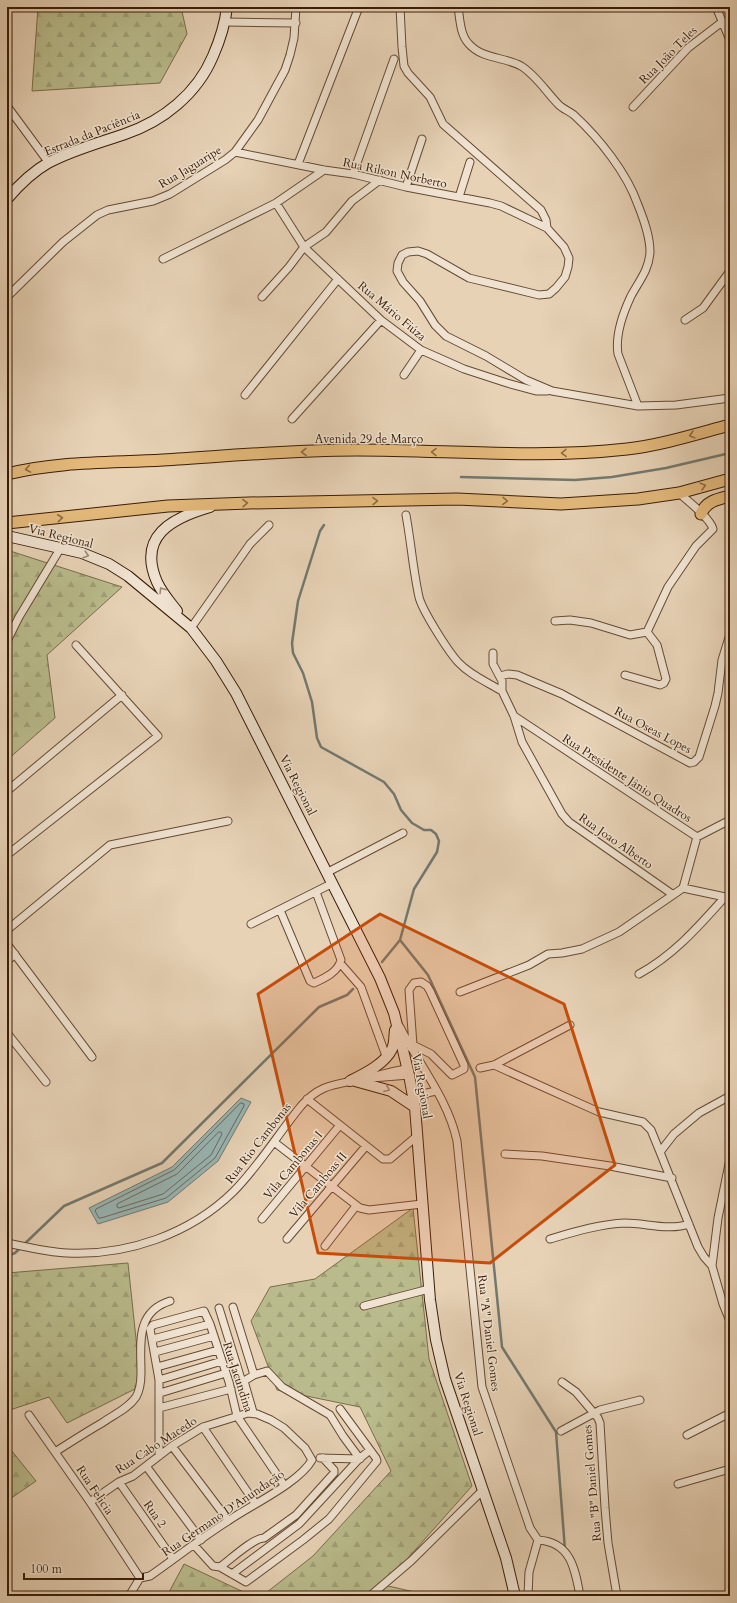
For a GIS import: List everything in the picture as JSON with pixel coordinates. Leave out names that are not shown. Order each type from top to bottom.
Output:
[{"type":"main road","name":"Estrada da Paciência","points":[[7,199],[34,173],[49,163],[73,152],[127,134],[145,126],[173,108],[201,80],[212,59],[226,22],[227,7]]},
{"type":"main road","name":"Avenida 29 de Março","points":[[7,474],[50,466],[356,450],[522,454],[585,453],[628,449],[664,443],[730,425]]},
{"type":"main road","points":[[7,524],[168,506],[218,504],[457,500],[561,504],[638,499],[679,493],[730,479]]},
{"type":"main road","points":[[701,514],[703,509],[709,503],[730,496]]},
{"type":"main road","name":"Via Regional","points":[[218,504],[190,512],[168,524],[153,544],[153,569],[157,583],[216,661],[236,693],[328,872],[380,978],[394,1016],[408,1072],[414,1105],[429,1288],[440,1360],[506,1558],[515,1596]]},
{"type":"main road","name":"Via Regional","points":[[7,536],[82,553],[109,564],[128,576],[188,625]]},
{"type":"main road","points":[[357,1080],[379,1063],[392,1048],[394,1044],[394,1016]]},
{"type":"main road","points":[[357,1080],[391,1091],[414,1105]]},
{"type":"street","name":"Rua Jaguaripe","points":[[7,297],[63,242],[97,215],[108,210],[153,201],[170,194],[225,160],[235,152],[258,120],[285,70],[290,56],[296,23],[296,7]]},
{"type":"street","points":[[298,164],[359,7]]},
{"type":"street","points":[[400,7],[404,66],[408,73],[430,97],[443,124],[541,210],[546,220],[547,228],[564,247],[569,258],[565,277],[556,288],[548,294],[539,295],[469,278],[427,254],[418,251],[408,252],[402,256],[399,261],[397,271],[403,282],[420,301],[435,325],[446,336],[486,356],[526,380],[552,391],[638,406],[676,405],[730,398]]},
{"type":"street","points":[[458,7],[461,25],[468,44],[482,53],[514,62],[530,73],[560,107],[572,114],[586,128],[617,164],[638,203],[646,228],[650,245],[650,253],[645,272],[625,311],[616,347],[638,406]]},
{"type":"street","points":[[716,7],[730,40]]},
{"type":"street","points":[[226,22],[296,23]]},
{"type":"street","name":"Rua João Teles","points":[[633,107],[688,48],[722,22]]},
{"type":"street","points":[[353,174],[394,59]]},
{"type":"street","points":[[7,106],[49,163]]},
{"type":"street","points":[[406,188],[422,139]]},
{"type":"street","name":"Rua Rilson Norberto","points":[[235,152],[324,170],[353,174],[406,188],[502,206],[547,228]]},
{"type":"street","points":[[459,197],[470,162]]},
{"type":"street","points":[[163,259],[276,203],[324,170]]},
{"type":"street","points":[[262,297],[289,267],[304,247],[326,232],[352,201],[380,180]]},
{"type":"street","name":"Rua Mário Fiúza","points":[[276,203],[304,247],[381,320],[421,350],[464,369],[508,383],[536,391],[552,391]]},
{"type":"street","points":[[685,320],[703,308],[730,271]]},
{"type":"street","points":[[245,395],[338,279]]},
{"type":"street","points":[[292,419],[381,320]]},
{"type":"street","points":[[404,375],[421,350]]},
{"type":"street","points":[[647,632],[668,587],[696,546],[713,529],[701,514],[679,493]]},
{"type":"street","points":[[406,515],[420,598],[430,618],[448,649],[459,663],[502,691]]},
{"type":"street","points":[[188,625],[250,544],[269,525]]},
{"type":"street","points":[[7,640],[60,549]]},
{"type":"street","points":[[555,621],[570,620],[591,623],[630,634],[647,632]]},
{"type":"street","points":[[625,675],[660,685],[664,683],[666,679],[657,645],[647,632]]},
{"type":"street","name":"Rua Oseas Lopes","points":[[500,676],[508,674],[517,675],[562,694],[692,763],[699,757],[715,706],[722,660],[730,634]]},
{"type":"street","points":[[7,855],[158,736],[76,645]]},
{"type":"street","name":"Rua Joao Alberto","points":[[493,653],[493,664],[502,680],[502,691],[514,716],[522,742],[562,814],[569,822],[672,894]]},
{"type":"street","points":[[7,792],[122,695]]},
{"type":"street","name":"Rua Presidente Jânio Quadros","points":[[514,716],[697,837],[730,820]]},
{"type":"street","points":[[7,930],[110,845],[228,821]]},
{"type":"street","points":[[328,872],[403,833]]},
{"type":"street","points":[[460,992],[529,965],[548,954],[582,949],[613,935],[682,888],[697,837]]},
{"type":"street","points":[[251,924],[333,883]]},
{"type":"street","points":[[682,888],[727,898]]},
{"type":"street","points":[[280,910],[310,981],[314,983],[329,976],[340,963],[340,956],[316,892]]},
{"type":"street","points":[[639,974],[654,966],[684,941],[727,898]]},
{"type":"street","points":[[7,944],[92,1057]]},
{"type":"street","points":[[7,961],[15,954]]},
{"type":"street","points":[[340,963],[361,987],[386,1056]]},
{"type":"street","points":[[421,982],[427,986],[430,991],[464,1065],[464,1069],[452,1076],[432,1054],[412,1047],[409,990],[414,983],[421,982]]},
{"type":"street","name":"Rua \"A\" Daniel Gomes","points":[[394,1016],[447,1109],[453,1126],[456,1140],[482,1387],[530,1528],[538,1540]]},
{"type":"street","points":[[480,1068],[494,1065],[570,1025]]},
{"type":"street","points":[[7,1033],[46,1082]]},
{"type":"street","points":[[494,1065],[599,1112],[643,1122],[651,1130],[672,1178],[698,1247],[712,1266]]},
{"type":"street","name":"Rua Rio Cambonas","points":[[8,1243],[35,1249],[65,1253],[95,1253],[139,1245],[173,1233],[208,1213],[221,1203],[246,1177],[307,1099],[326,1087],[380,1074],[408,1072]]},
{"type":"street","points":[[414,1105],[427,1093],[436,1091]]},
{"type":"street","points":[[660,1152],[674,1134],[699,1113],[730,1096]]},
{"type":"street","points":[[307,1099],[386,1160],[390,1159],[417,1136]]},
{"type":"street","name":"Vila Cambonas I","points":[[262,1219],[340,1125]]},
{"type":"street","points":[[274,1142],[358,1207],[369,1210],[422,1204]]},
{"type":"street","name":"Vila Camboas II","points":[[287,1239],[366,1146]]},
{"type":"street","points":[[505,1154],[542,1156],[610,1166],[672,1178]]},
{"type":"street","points":[[730,1159],[718,1218],[712,1266],[722,1304],[730,1321]]},
{"type":"street","points":[[325,1246],[358,1207]]},
{"type":"street","points":[[550,1239],[611,1224],[626,1223],[672,1227],[689,1224]]},
{"type":"street","points":[[364,1306],[429,1288]]},
{"type":"street","points":[[55,1452],[124,1409],[136,1396],[141,1382],[141,1334],[144,1323],[154,1309],[170,1301]]},
{"type":"street","points":[[233,1307],[254,1374]]},
{"type":"street","points":[[219,1308],[241,1379],[244,1381],[252,1412],[271,1420],[284,1428],[305,1448],[312,1460],[323,1458],[360,1459]]},
{"type":"street","name":"Rua Jacundina","points":[[153,1339],[150,1328],[153,1324],[202,1311],[205,1312],[226,1373],[238,1416],[284,1485]]},
{"type":"street","points":[[159,1456],[160,1393],[153,1339],[210,1324]]},
{"type":"street","points":[[155,1352],[214,1336]]},
{"type":"street","points":[[157,1367],[218,1350]]},
{"type":"street","points":[[159,1380],[222,1361]]},
{"type":"street","points":[[244,1381],[254,1374],[267,1371],[282,1388],[329,1413],[360,1459]]},
{"type":"street","points":[[160,1393],[226,1373]]},
{"type":"street","name":"Rua \"B\" Daniel Gomes","points":[[562,1382],[576,1392],[600,1423],[607,1529],[617,1596]]},
{"type":"street","points":[[159,1408],[231,1389]]},
{"type":"street","points":[[561,1431],[600,1410],[640,1400]]},
{"type":"street","points":[[194,1545],[208,1563],[217,1568],[220,1567],[244,1582],[248,1581],[303,1540],[329,1518],[376,1463],[376,1458],[340,1409]]},
{"type":"street","name":"Rua Cabo Macedo","points":[[90,1502],[119,1482],[129,1478],[172,1446],[203,1427],[252,1412]]},
{"type":"street","points":[[688,1435],[730,1413]]},
{"type":"street","name":"Rua Felicia","points":[[29,1415],[90,1502],[140,1578]]},
{"type":"street","points":[[203,1427],[255,1504]]},
{"type":"street","points":[[172,1446],[228,1520]]},
{"type":"street","points":[[232,1574],[299,1524],[370,1450]]},
{"type":"street","points":[[220,1567],[252,1543],[260,1538],[264,1538],[296,1515],[334,1473],[334,1470],[323,1458]]},
{"type":"street","name":"Rua Germano D'Anundação","points":[[140,1578],[150,1576],[228,1520],[284,1485],[308,1467],[312,1460]]},
{"type":"street","points":[[146,1466],[201,1540]]},
{"type":"street","points":[[678,1484],[730,1469]]},
{"type":"street","name":"Rua 2","points":[[119,1482],[173,1559]]},
{"type":"street","points":[[370,1596],[410,1561],[483,1490]]},
{"type":"street","points":[[528,1596],[530,1572],[538,1540],[555,1544],[566,1551],[572,1564],[580,1596]]},
{"type":"street","points":[[129,1596],[140,1578]]},
{"type":"highlighted area","points":[[380,914],[564,1004],[615,1165],[490,1263],[318,1253],[258,994]]},
{"type":"green space","points":[[38,7],[181,7],[187,34],[160,83],[32,91]]},
{"type":"green space","points":[[7,550],[122,587],[47,655],[55,718],[7,760]]},
{"type":"green space","points":[[413,1208],[429,1359],[472,1486],[384,1585],[432,1596],[262,1596],[313,1556],[391,1471],[360,1407],[277,1390],[251,1321],[270,1287],[315,1279]]},
{"type":"green space","points":[[128,1263],[141,1386],[67,1423],[49,1397],[7,1411],[7,1273]]},
{"type":"green space","points":[[7,1445],[36,1481],[7,1501]]},
{"type":"green space","points":[[184,1564],[252,1596],[167,1596]]},
{"type":"water","points":[[241,1098],[251,1102],[218,1161],[168,1202],[98,1224],[89,1208],[172,1167]]},
{"type":"waterway","points":[[461,477],[575,480],[612,477],[666,468],[730,453]]},
{"type":"waterway","points":[[324,525],[320,531],[298,601],[292,643],[293,653],[303,673],[312,702],[317,738],[321,747],[384,782],[394,794],[401,810],[412,823],[424,830],[431,830],[436,834],[439,841],[437,852],[414,889],[400,940],[382,962]]},
{"type":"waterway","points":[[400,940],[428,975],[475,1077],[502,1347],[556,1432],[565,1550]]},
{"type":"waterway","points":[[7,1256],[15,1253],[64,1206],[162,1163],[319,1007],[347,995],[353,989]]}]
